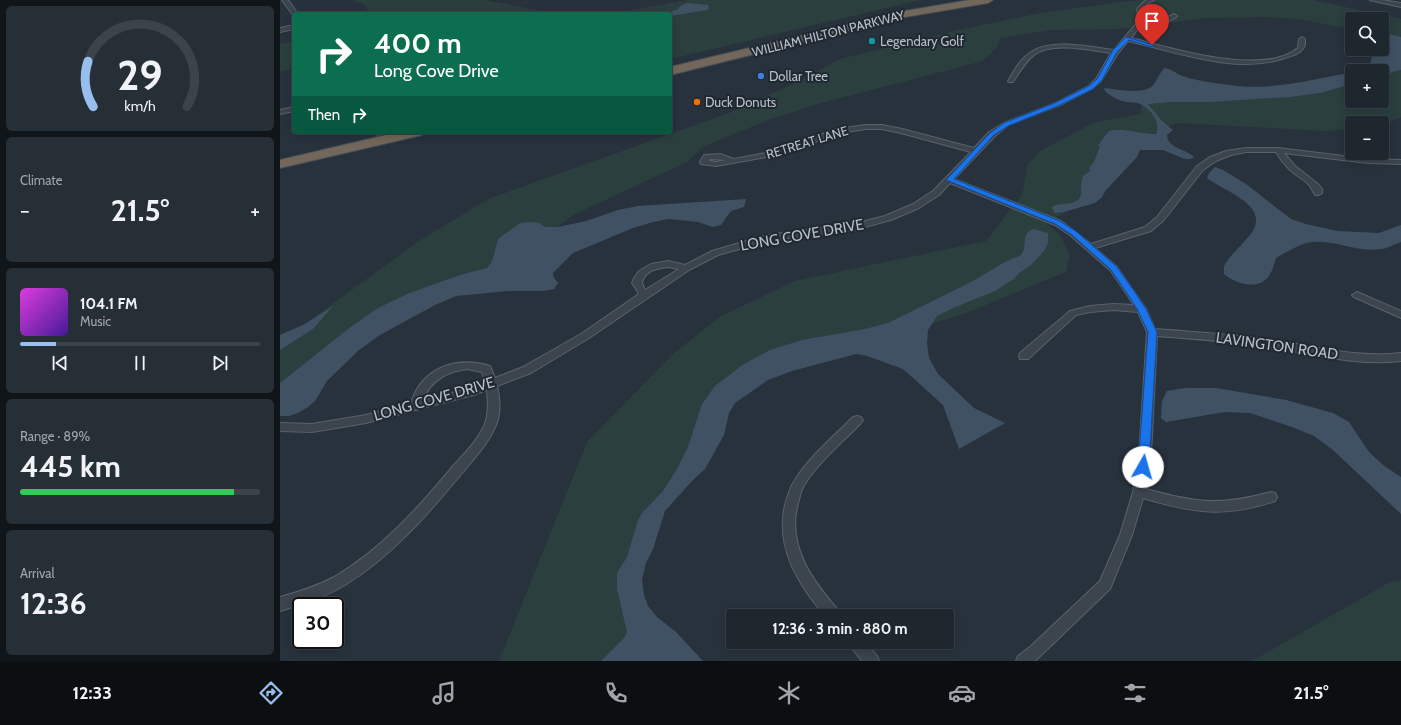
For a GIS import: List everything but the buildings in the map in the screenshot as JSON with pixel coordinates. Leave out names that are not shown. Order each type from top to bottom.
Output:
[{"type":"highway","points":[[944,3],[975,0]]},
{"type":"highway","name":"WILLIAM HILTON PARKWAY","points":[[672,64],[897,9],[944,3],[988,0]]},
{"type":"highway","name":"WILLIAM HILTON PARKWAY","points":[[672,71],[944,3]]},
{"type":"highway","points":[[772,46],[775,43],[829,25]]},
{"type":"highway","points":[[280,155],[394,134]]},
{"type":"highway","points":[[280,164],[382,135]]},
{"type":"street","points":[[285,0],[294,12]]},
{"type":"street","name":"LONG COVE DRIVE","points":[[280,427],[312,428],[366,419],[473,391],[527,370],[585,336],[686,268],[715,253],[767,238],[853,227],[888,218],[916,206],[936,193],[950,180],[992,134],[1006,124],[1058,104],[1091,87],[1099,80],[1115,52],[1140,24],[1142,19],[1140,9],[1146,2],[1152,0]]},
{"type":"street","points":[[1374,0],[1401,5]]},
{"type":"street","points":[[1142,19],[1169,20],[1174,16]]},
{"type":"street","points":[[280,30],[292,27]]},
{"type":"street","points":[[1128,38],[1226,62],[1246,64],[1264,62],[1293,54],[1302,47],[1302,39]]},
{"type":"street","points":[[1011,81],[1030,55],[1042,49],[1063,47],[1115,52]]},
{"type":"street","points":[[280,112],[292,109]]},
{"type":"street","name":"RETREAT LANE","points":[[731,160],[778,154],[839,131],[866,127],[882,127],[902,130],[976,150]]},
{"type":"street","points":[[1090,247],[1148,229],[1160,219],[1200,168],[1213,159],[1229,153],[1246,150],[1278,150],[1368,161],[1401,162]]},
{"type":"street","points":[[1278,150],[1285,161],[1314,184],[1318,189],[1318,193]]},
{"type":"street","points":[[950,180],[1058,223],[1090,247],[1114,269],[1141,309],[1152,332],[1145,455],[1139,492],[1126,535],[1105,585],[1036,651],[1023,661]]},
{"type":"street","points":[[645,295],[639,290],[637,284],[638,278],[645,270],[668,264],[686,268]]},
{"type":"street","points":[[1357,294],[1401,316]]},
{"type":"street","points":[[1024,356],[1073,313],[1090,309],[1114,307],[1141,309]]},
{"type":"street","name":"LAVINGTON ROAD","points":[[1152,332],[1217,337],[1280,345],[1358,358],[1384,360],[1401,357]]},
{"type":"street","points":[[280,604],[313,595],[347,576],[381,549],[436,495],[477,446],[491,424],[494,406],[490,376],[486,369],[477,365],[451,368],[437,375],[430,381],[420,394],[416,406]]},
{"type":"street","points":[[829,609],[802,574],[792,549],[788,524],[791,505],[799,483],[857,420]]},
{"type":"street","points":[[1139,492],[1174,502],[1218,507],[1252,502],[1271,496]]},
{"type":"street","points":[[862,649],[872,661]]},
{"type":"green space","points":[[354,0],[484,0],[551,12],[368,12],[365,5]]},
{"type":"green space","points":[[688,0],[921,0],[672,59],[672,12],[620,12]]},
{"type":"green space","points":[[1145,0],[1313,0],[1369,12],[1345,12],[1345,28],[1298,19],[1268,17],[1206,18],[1119,29],[1051,30],[1000,38],[998,46],[983,61],[821,103],[771,119],[700,149],[687,162],[575,214],[535,244],[451,287],[280,399],[280,342],[419,241],[488,199],[729,113],[799,81],[840,59],[963,29],[1040,13]]},
{"type":"green space","points":[[1389,16],[1401,19],[1401,40],[1389,37]]},
{"type":"green space","points":[[292,41],[292,69],[280,72],[280,44]]},
{"type":"green space","points":[[1401,56],[1401,117],[1389,122],[1389,116],[1345,116],[1345,129],[1327,131],[1176,123],[1140,140],[1091,195],[1047,224],[1060,235],[1070,255],[1066,272],[964,314],[868,343],[731,389],[638,553],[637,661],[499,661],[587,442],[674,353],[721,316],[795,281],[986,241],[1022,195],[1028,164],[1042,150],[1095,122],[1140,114],[1143,99],[1249,91],[1345,75],[1345,108],[1389,108],[1389,65]]},
{"type":"green space","points":[[1401,580],[1401,661],[1252,661],[1390,582]]},
{"type":"water","points":[[687,3],[708,5],[709,8],[707,10],[672,16],[672,12],[670,12],[679,9],[679,7]]},
{"type":"water","points":[[1389,34],[1401,37],[1401,70],[1389,74],[1389,64],[1370,64],[1371,56],[1389,56]]},
{"type":"water","points":[[1164,68],[1192,79],[1250,87],[1294,83],[1345,74],[1345,86],[1320,93],[1289,97],[1148,104],[1162,121],[1173,130],[1167,135],[1170,143],[1194,157],[1191,159],[1185,159],[1163,150],[1140,150],[1137,157],[1095,203],[1064,212],[1054,213],[1052,207],[1055,205],[1072,203],[1079,199],[1083,176],[1090,171],[1089,168],[1094,162],[1100,146],[1098,145],[1109,131],[1127,130],[1156,134],[1157,126],[1155,118],[1146,107],[1139,103],[1126,102],[1114,98],[1104,90],[1105,88],[1131,91],[1145,90],[1154,84]]},
{"type":"water","points":[[1215,167],[1223,170],[1246,184],[1291,219],[1337,231],[1379,233],[1401,225],[1401,242],[1383,249],[1372,250],[1322,242],[1303,244],[1276,258],[1269,276],[1264,281],[1253,285],[1235,281],[1224,274],[1224,266],[1250,235],[1255,225],[1256,216],[1244,201],[1207,178],[1209,173]]},
{"type":"water","points":[[746,199],[744,207],[731,211],[721,225],[713,227],[698,222],[669,219],[653,222],[633,228],[573,253],[553,273],[554,278],[558,283],[554,289],[544,291],[508,291],[456,296],[435,305],[380,335],[359,350],[327,381],[315,401],[308,407],[289,416],[280,416],[280,383],[352,326],[378,308],[407,294],[460,275],[487,268],[492,262],[498,239],[520,223],[532,222],[539,223],[545,227],[558,227],[586,221],[618,210],[638,206]]},
{"type":"water","points":[[1034,229],[1048,233],[1048,243],[1044,251],[1032,264],[1018,274],[1014,279],[995,291],[937,316],[928,330],[927,344],[929,358],[938,374],[974,408],[1005,423],[959,449],[943,405],[903,369],[867,356],[856,354],[792,371],[768,380],[735,403],[729,413],[724,435],[705,469],[665,511],[653,549],[646,563],[642,579],[644,595],[648,606],[657,617],[676,632],[703,661],[601,661],[624,638],[627,632],[617,589],[617,573],[627,557],[638,520],[642,513],[663,491],[677,469],[688,447],[702,404],[715,386],[741,366],[770,350],[802,340],[865,329],[888,323],[973,281],[1005,262],[1021,255],[1025,237],[1029,231]]},
{"type":"water","points":[[333,306],[313,329],[280,350],[280,335],[305,324]]},
{"type":"water","points":[[1185,388],[1216,388],[1286,400],[1333,413],[1349,422],[1369,452],[1383,465],[1401,477],[1401,514],[1333,450],[1314,436],[1292,427],[1250,413],[1225,412],[1166,422],[1161,418],[1162,401],[1167,391]]},
{"type":"place","name":"Legendary Golf","points":[[872,41]]},
{"type":"place","name":"Dollar Tree","points":[[761,76]]},
{"type":"place","name":"Duck Donuts","points":[[697,102]]},
{"type":"route","points":[[1143,467],[1152,332],[1141,309],[1131,293],[1114,269],[1090,247],[1058,223],[950,180],[976,150],[992,134],[1006,124],[1058,104],[1091,87],[1099,80],[1115,52],[1128,38],[1152,45]]}]
